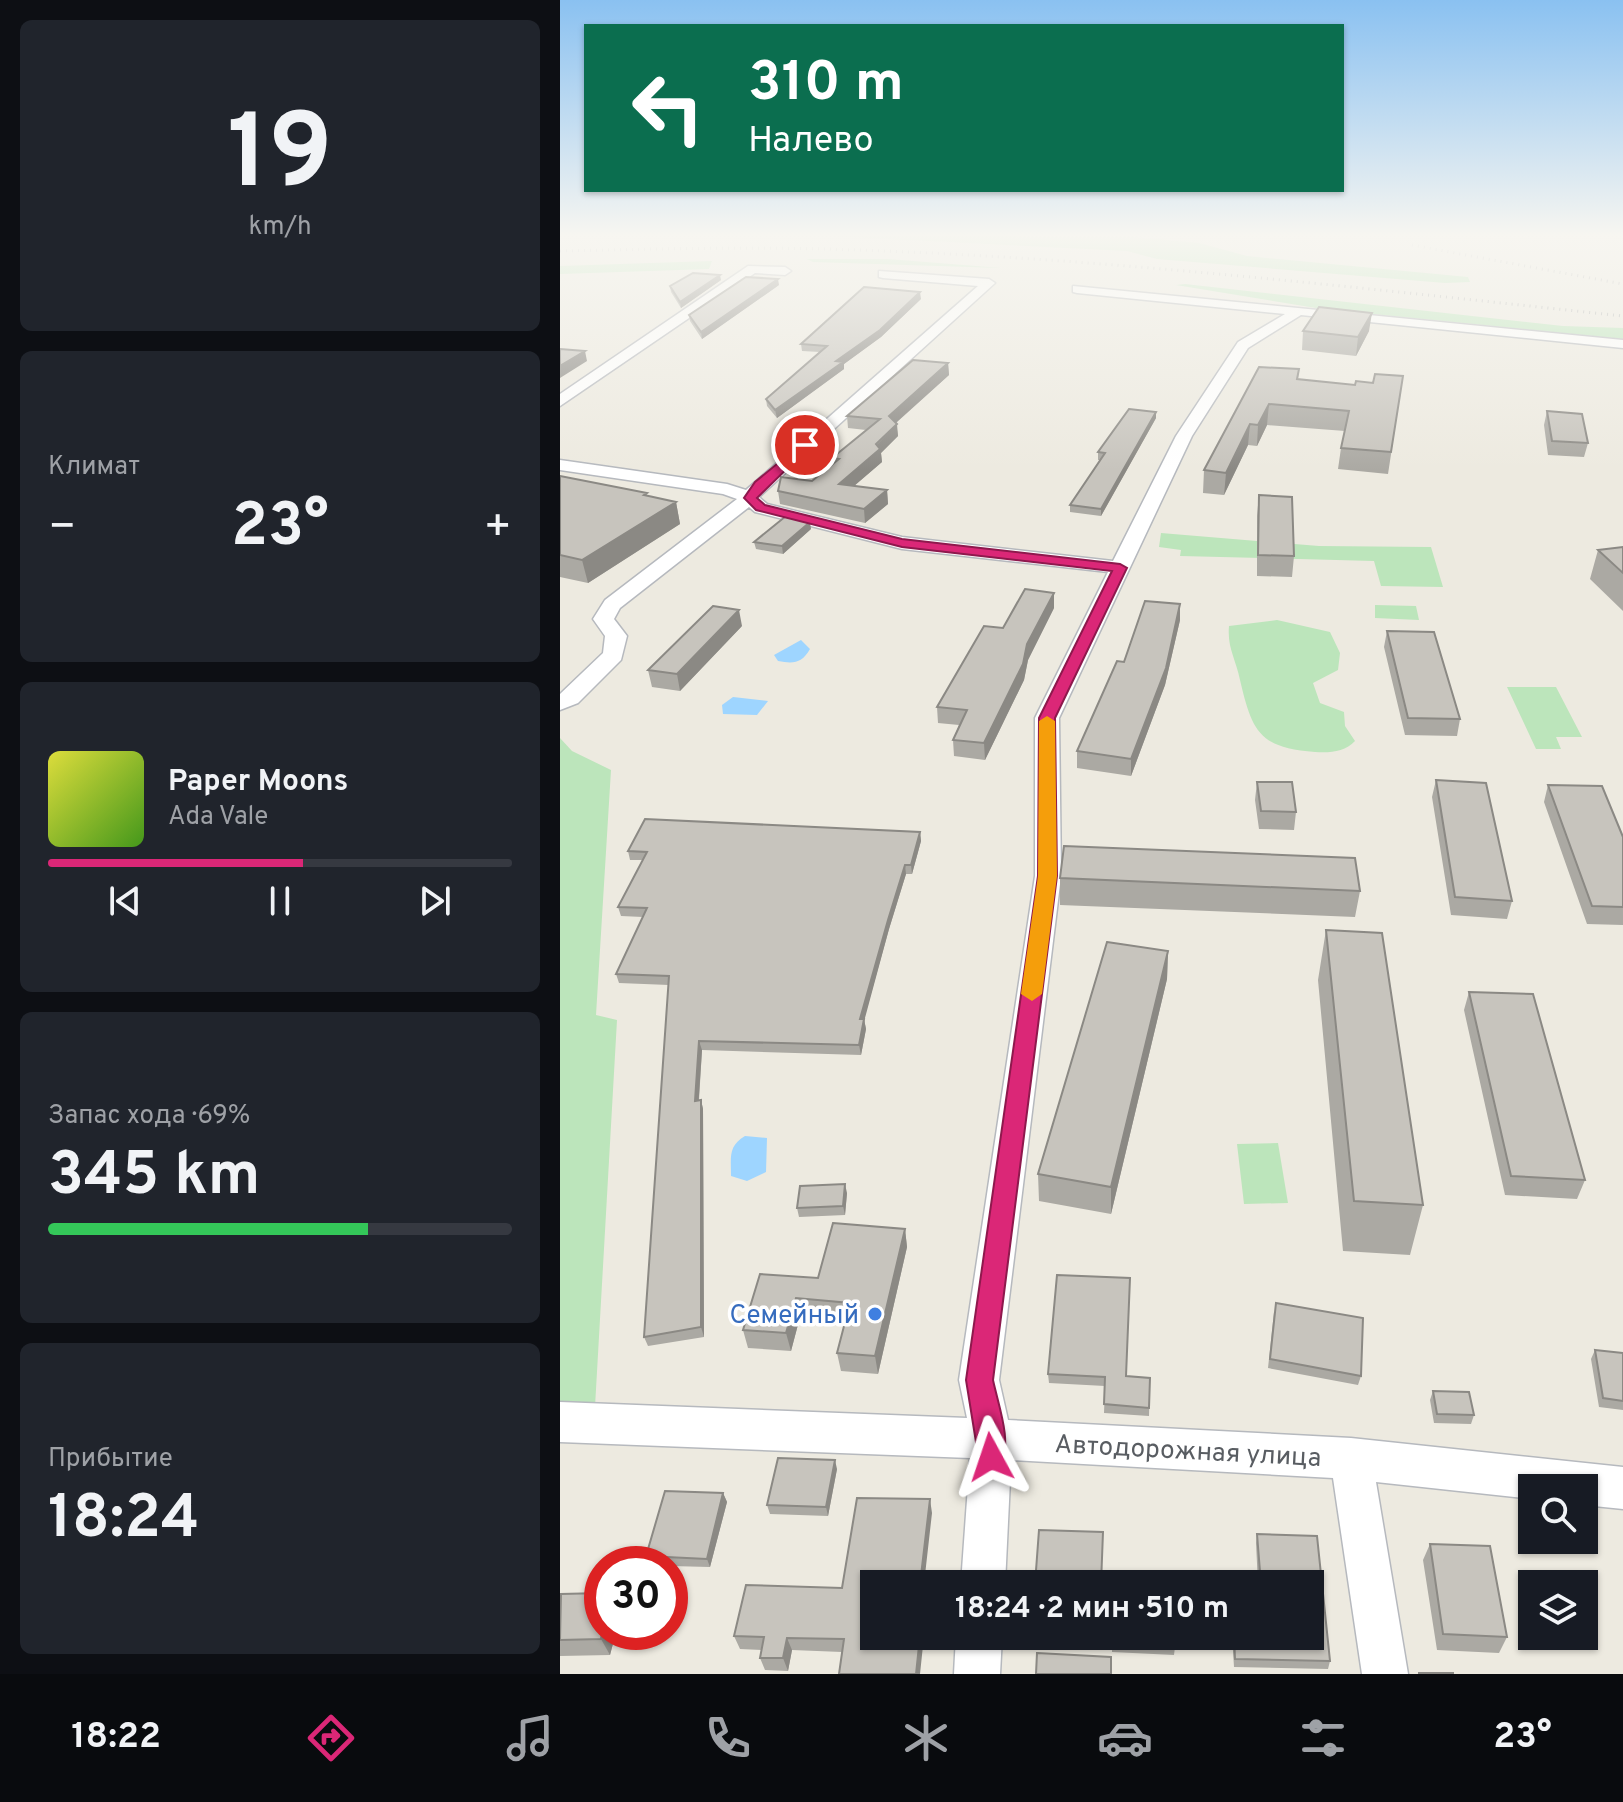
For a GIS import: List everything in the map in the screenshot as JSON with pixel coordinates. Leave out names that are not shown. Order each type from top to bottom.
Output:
[{"type":"street","points":[[560,401],[686,314]]},
{"type":"street","points":[[560,703],[570,698],[613,655],[616,636],[603,619],[612,604],[750,498],[759,485],[954,314]]},
{"type":"street","points":[[984,1570],[992,1439],[979,1380],[1048,876],[1047,718],[1184,436],[1243,345],[1294,314]]},
{"type":"street","points":[[1319,314],[1623,344]]},
{"type":"street","points":[[560,465],[727,489],[750,498],[761,508],[902,543],[1120,568]]},
{"type":"street","name":"Автодорожная улица","points":[[561,1425],[992,1439],[1351,1459],[1623,1488]]},
{"type":"street","points":[[1351,1459],[1385,1674]]},
{"type":"street","points":[[977,1674],[978,1650]]},
{"type":"green space","points":[[1373,314],[1456,314],[1563,326],[1623,328],[1623,339]]},
{"type":"green space","points":[[1161,533],[1319,546],[1431,547],[1443,587],[1381,586],[1374,561],[1180,556],[1181,550],[1159,547]]},
{"type":"green space","points":[[1375,605],[1416,606],[1419,620],[1375,618]]},
{"type":"green space","points":[[1277,620],[1330,632],[1340,653],[1338,670],[1313,683],[1320,703],[1344,712],[1345,726],[1355,741],[1347,748],[1321,752],[1296,750],[1270,741],[1254,724],[1244,698],[1229,626]]},
{"type":"green space","points":[[1507,687],[1556,687],[1582,737],[1556,737],[1561,749],[1536,749]]},
{"type":"green space","points":[[560,738],[572,751],[611,770],[596,1015],[617,1020],[595,1407],[560,1405]]},
{"type":"green space","points":[[1278,1143],[1288,1203],[1244,1204],[1237,1144]]},
{"type":"water","points":[[801,640],[810,649],[801,660],[778,661],[774,655]]},
{"type":"water","points":[[733,697],[768,701],[757,715],[723,714],[722,705]]},
{"type":"water","points":[[745,1136],[767,1138],[766,1172],[747,1181],[731,1176],[733,1148]]},
{"type":"building","points":[[690,314],[727,314],[701,332]]},
{"type":"building","points":[[834,314],[897,314],[836,361],[843,362],[775,410],[766,399],[827,346],[801,344]]},
{"type":"building","points":[[1314,314],[1371,314],[1358,337],[1303,331]]},
{"type":"building","points":[[560,349],[585,351],[560,366]]},
{"type":"building","points":[[913,360],[948,363],[889,416],[897,424],[876,444],[880,449],[839,484],[887,490],[864,509],[778,491],[781,477],[812,481],[839,459],[832,458],[880,419],[847,416]]},
{"type":"building","points":[[1259,367],[1299,369],[1297,379],[1355,385],[1356,381],[1373,383],[1375,374],[1403,376],[1391,452],[1341,448],[1349,411],[1269,404],[1258,425],[1250,424],[1226,473],[1204,470]]},
{"type":"building","points":[[1129,409],[1156,412],[1101,509],[1070,505],[1105,453],[1098,452]]},
{"type":"building","points":[[1547,411],[1582,414],[1588,443],[1552,441]]},
{"type":"building","points":[[560,476],[647,493],[644,495],[676,502],[582,560],[560,555]]},
{"type":"building","points":[[1259,495],[1292,497],[1294,556],[1258,555]]},
{"type":"building","points":[[786,516],[810,522],[782,546],[754,542]]},
{"type":"building","points":[[1623,547],[1623,573],[1598,550]]},
{"type":"building","points":[[1025,589],[1054,593],[1027,644],[1023,664],[984,743],[953,740],[967,710],[937,707],[984,626],[1003,628]]},
{"type":"building","points":[[1145,601],[1180,604],[1166,668],[1131,759],[1077,751],[1117,661],[1124,662]]},
{"type":"building","points":[[713,606],[739,610],[677,674],[648,670]]},
{"type":"building","points":[[1387,631],[1434,632],[1460,719],[1408,718]]},
{"type":"building","points":[[1436,780],[1486,783],[1512,901],[1455,897]]},
{"type":"building","points":[[1257,782],[1292,782],[1296,812],[1261,811]]},
{"type":"building","points":[[1548,785],[1602,786],[1623,837],[1623,907],[1592,906]]},
{"type":"building","points":[[645,819],[920,832],[911,865],[905,865],[888,920],[860,1019],[864,1019],[859,1045],[699,1041],[695,1101],[701,1100],[701,1327],[644,1337],[669,976],[616,974],[647,908],[618,907],[647,852],[628,851]]},
{"type":"building","points":[[1064,846],[1355,858],[1360,891],[1060,878]]},
{"type":"building","points":[[1326,930],[1382,933],[1423,1205],[1354,1201]]},
{"type":"building","points":[[1107,942],[1168,951],[1111,1187],[1038,1174]]},
{"type":"building","points":[[1469,992],[1533,994],[1585,1180],[1511,1176]]},
{"type":"building","points":[[845,1184],[843,1206],[797,1208],[800,1186]]},
{"type":"building","points":[[833,1223],[905,1229],[875,1356],[837,1353],[850,1303],[796,1298],[786,1333],[743,1330],[760,1274],[818,1278]]},
{"type":"building","points":[[1057,1275],[1130,1278],[1126,1376],[1150,1378],[1149,1408],[1104,1404],[1105,1377],[1048,1374]]},
{"type":"building","points":[[1276,1303],[1363,1318],[1361,1376],[1270,1359]]},
{"type":"building","points":[[1595,1350],[1623,1353],[1623,1401],[1603,1398]]},
{"type":"building","points":[[1433,1391],[1469,1392],[1474,1415],[1437,1414]]},
{"type":"building","points":[[778,1458],[835,1460],[826,1507],[767,1505]]},
{"type":"building","points":[[665,1491],[723,1493],[707,1559],[688,1558],[688,1546],[649,1546]]},
{"type":"building","points":[[857,1498],[930,1499],[922,1570],[860,1570],[860,1650],[919,1650],[916,1674],[839,1674],[844,1639],[787,1638],[783,1658],[760,1658],[764,1637],[734,1636],[746,1585],[842,1588]]},
{"type":"building","points":[[1039,1530],[1103,1532],[1102,1570],[1036,1570]]},
{"type":"building","points":[[1257,1534],[1317,1536],[1321,1570],[1260,1570]]},
{"type":"building","points":[[1430,1544],[1490,1546],[1507,1637],[1443,1634]]},
{"type":"building","points":[[584,1593],[584,1639],[560,1640],[561,1594]]},
{"type":"building","points":[[1324,1603],[1330,1661],[1235,1659],[1235,1650],[1324,1650]]},
{"type":"building","points":[[1037,1653],[1111,1657],[1111,1674],[1036,1674]]},
{"type":"railway","points":[[1605,314],[1623,316]]},
{"type":"slow traffic","points":[[1032,994],[1048,876],[1047,721]]},
{"type":"place","name":"Семейный","points":[[875,1314]]},
{"type":"route","points":[[805,445],[759,485],[750,498],[761,508],[902,543],[1120,568],[1047,718],[1048,876],[979,1380],[992,1439],[991,1457]]}]
